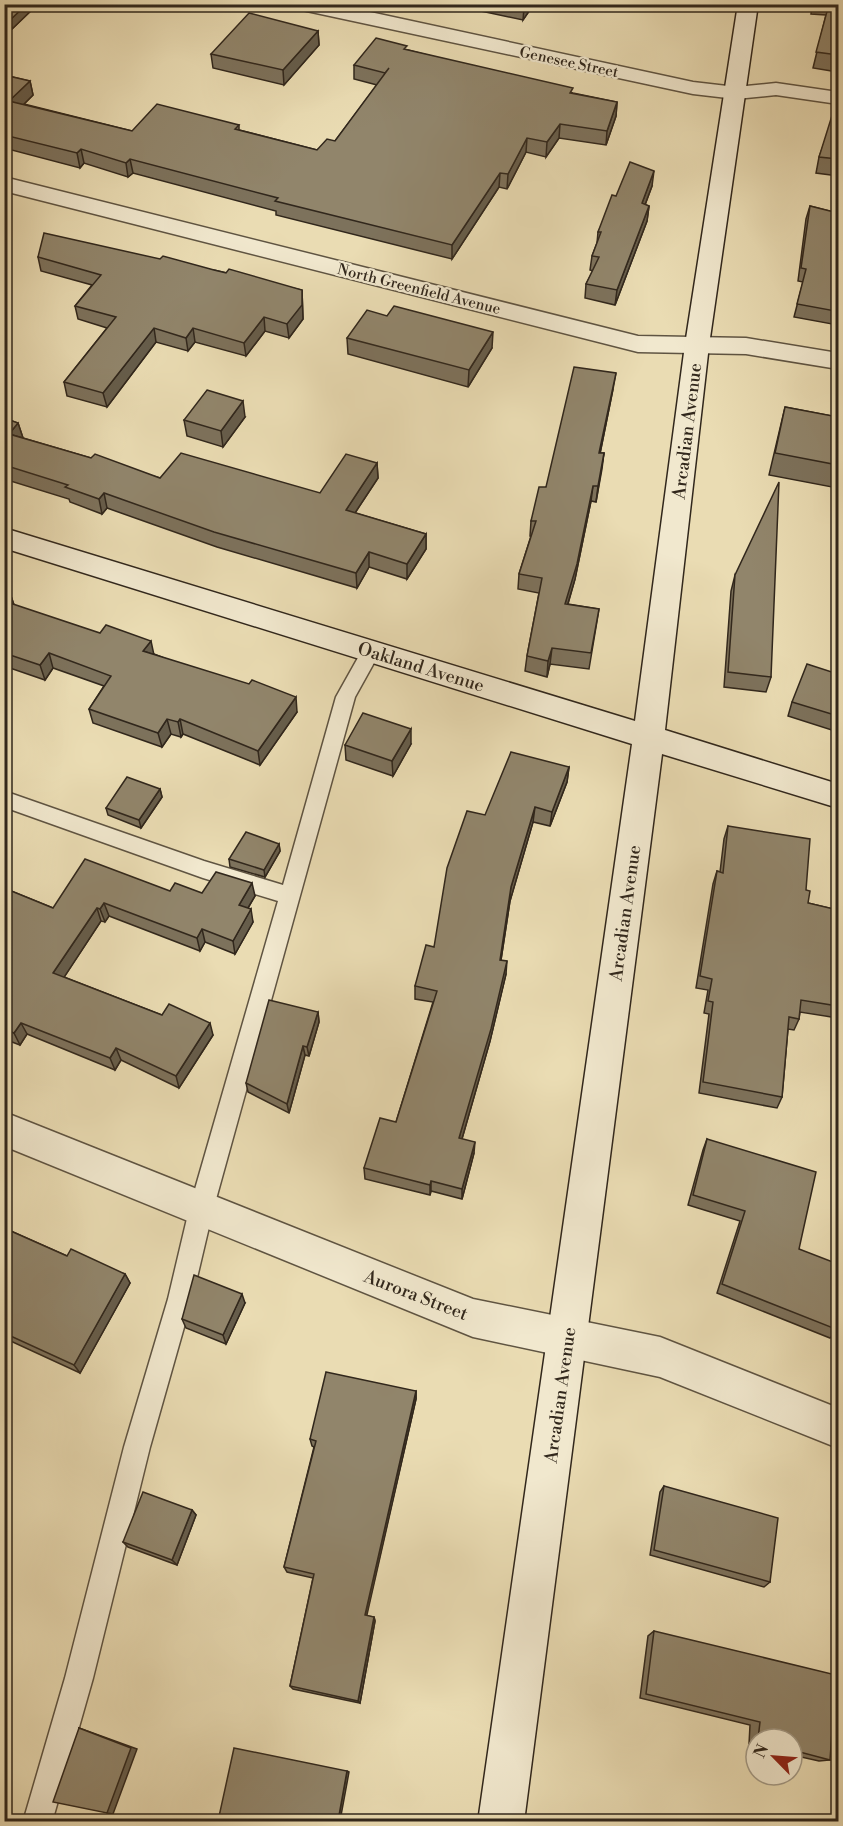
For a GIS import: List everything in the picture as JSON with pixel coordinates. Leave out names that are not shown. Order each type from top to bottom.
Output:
[{"type":"street","name":"Genesee Street","points":[[302,4],[693,88],[736,93],[776,89],[838,98]]},
{"type":"street","name":"Arcadian Avenue","points":[[501,1821],[649,737],[697,345],[748,4]]},
{"type":"street","name":"North Greenfield Avenue","points":[[4,183],[638,344],[746,346],[838,361]]},
{"type":"street","name":"Oakland Avenue","points":[[4,538],[838,796]]},
{"type":"street","name":"Aurora Street","points":[[4,1129],[473,1318],[567,1340],[660,1357],[838,1428]]},
{"type":"lane","points":[[37,1821],[79,1678],[137,1447],[180,1299],[201,1210],[346,697],[371,652]]},
{"type":"lane","points":[[4,800],[203,869],[290,896]]},
{"type":"building","points":[[4,4],[27,4],[10,20],[4,19]]},
{"type":"building","points":[[509,4],[526,4],[524,8]]},
{"type":"building","points":[[829,4],[838,4],[838,55],[816,52]]},
{"type":"building","points":[[249,13],[318,31],[283,70],[211,54]]},
{"type":"building","points":[[376,38],[407,46],[404,49],[573,88],[570,93],[617,102],[607,131],[560,124],[547,142],[527,138],[508,174],[500,173],[452,245],[275,201],[278,198],[130,159],[126,163],[81,149],[77,153],[4,135],[4,75],[30,81],[9,101],[132,131],[157,104],[239,125],[235,129],[317,150],[327,139],[335,141],[389,68],[385,73],[354,65]]},
{"type":"building","points":[[835,106],[838,106],[838,159],[819,157]]},
{"type":"building","points":[[630,162],[654,171],[642,203],[649,206],[617,290],[586,284],[599,257],[592,256],[601,232],[598,232],[612,195],[616,196]]},
{"type":"building","points":[[810,206],[838,213],[838,302],[835,311],[797,304],[806,269],[801,268]]},
{"type":"building","points":[[44,233],[160,259],[163,256],[226,273],[229,269],[302,290],[302,305],[287,324],[264,317],[244,343],[193,328],[186,338],[154,328],[103,393],[64,382],[116,317],[75,306],[101,275],[38,257]]},
{"type":"building","points":[[394,306],[493,332],[469,370],[347,338],[367,310],[387,316]]},
{"type":"building","points":[[574,367],[616,373],[599,453],[604,453],[598,486],[593,486],[577,564],[565,604],[599,609],[591,653],[552,648],[548,661],[527,656],[542,578],[519,574],[536,521],[531,521],[539,487],[546,487]]},
{"type":"building","points":[[207,390],[243,401],[221,431],[184,420]]},
{"type":"building","points":[[785,407],[838,417],[838,465],[775,453]]},
{"type":"building","points":[[4,418],[18,423],[9,434],[91,458],[95,454],[160,478],[181,453],[320,493],[346,454],[377,463],[346,510],[426,534],[407,564],[369,552],[356,573],[214,532],[104,493],[99,499],[65,487],[68,485],[4,465]]},
{"type":"building","points":[[779,482],[771,677],[728,672],[735,575]]},
{"type":"building","points":[[4,594],[11,596],[7,602],[100,633],[106,625],[151,641],[143,651],[249,684],[252,680],[296,697],[258,751],[180,719],[178,722],[167,719],[158,733],[89,709],[111,676],[49,653],[40,665],[4,653]]},
{"type":"building","points":[[807,664],[838,674],[838,716],[792,702]]},
{"type":"building","points":[[363,713],[411,729],[392,761],[345,745]]},
{"type":"building","points":[[511,752],[569,767],[552,812],[535,807],[511,887],[500,960],[507,961],[491,1029],[459,1138],[475,1142],[462,1189],[431,1181],[430,1185],[364,1168],[380,1118],[396,1122],[437,991],[415,986],[426,945],[434,947],[447,868],[467,811],[485,815]]},
{"type":"building","points":[[127,777],[160,789],[139,820],[106,808]]},
{"type":"building","points":[[728,826],[810,839],[806,890],[810,891],[808,903],[838,910],[838,1006],[801,1000],[799,1019],[789,1017],[782,1097],[703,1082],[713,1002],[708,1001],[712,979],[700,976],[717,871],[723,873]]},
{"type":"building","points":[[246,832],[279,844],[264,870],[229,859]]},
{"type":"building","points":[[85,859],[170,891],[175,883],[202,893],[216,872],[252,883],[239,905],[251,909],[233,941],[202,929],[197,938],[104,903],[100,909],[97,908],[53,973],[162,1015],[169,1004],[210,1023],[176,1076],[116,1048],[110,1058],[21,1023],[14,1033],[4,1029],[4,888],[53,908]]},
{"type":"building","points":[[269,1000],[318,1012],[307,1047],[303,1046],[287,1104],[246,1083]]},
{"type":"building","points":[[707,1139],[816,1172],[799,1249],[838,1264],[838,1330],[722,1284],[745,1211],[693,1195]]},
{"type":"building","points":[[4,1228],[67,1256],[71,1249],[125,1274],[74,1365],[4,1333]]},
{"type":"building","points":[[194,1275],[242,1294],[223,1335],[182,1319]]},
{"type":"building","points":[[326,1372],[416,1391],[365,1615],[374,1617],[358,1701],[290,1686],[314,1574],[284,1567],[316,1441],[310,1439]]},
{"type":"building","points":[[664,1486],[778,1518],[770,1582],[654,1550]]},
{"type":"building","points":[[143,1492],[192,1510],[172,1560],[123,1542]]},
{"type":"building","points":[[654,1631],[836,1675],[830,1760],[804,1753],[804,1727],[759,1727],[760,1722],[646,1694]]},
{"type":"building","points":[[79,1728],[131,1748],[107,1813],[53,1802]]},
{"type":"building","points":[[234,1748],[347,1771],[338,1821],[218,1821]]}]
